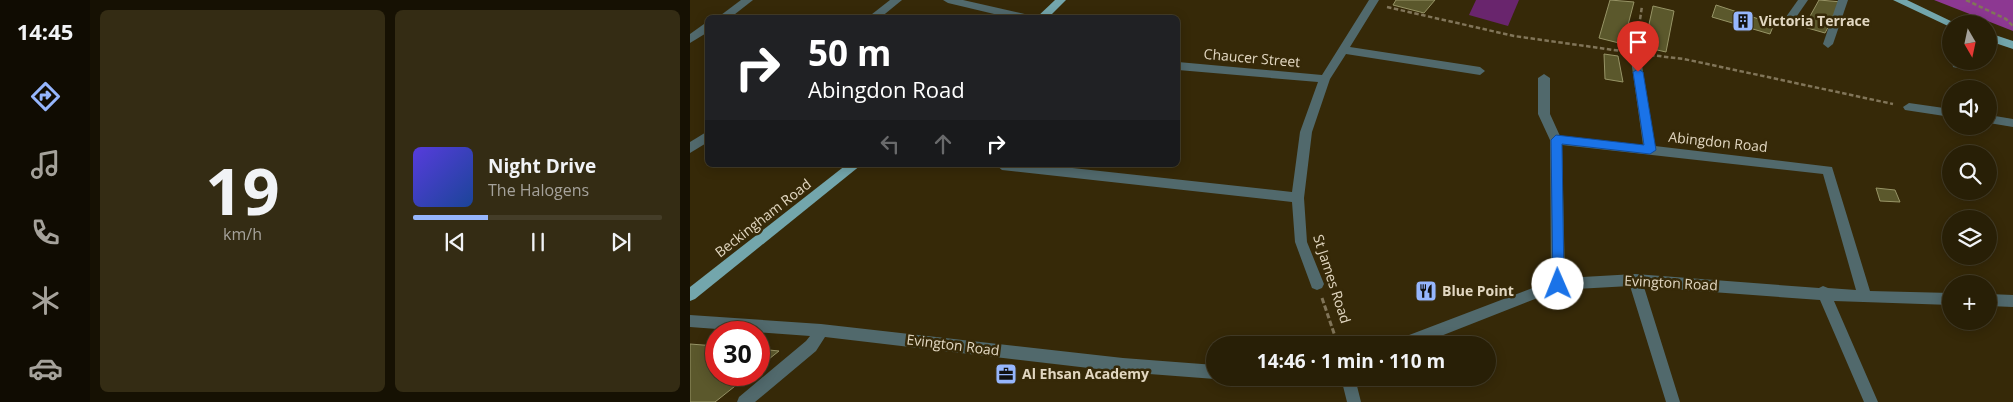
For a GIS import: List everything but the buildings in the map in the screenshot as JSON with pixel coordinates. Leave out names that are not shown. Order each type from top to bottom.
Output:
[{"type":"main road","points":[[1044,15],[1061,0]]},
{"type":"main road","points":[[1898,0],[1942,20]]},
{"type":"main road","points":[[1998,40],[2013,45]]},
{"type":"main road","name":"Beckingham Road","points":[[690,295],[852,167]]},
{"type":"street","points":[[726,15],[748,0]]},
{"type":"street","points":[[876,15],[897,0]]},
{"type":"street","points":[[948,0],[1016,15]]},
{"type":"street","name":"St James Road","points":[[1317,284],[1302,242],[1298,198],[1306,132],[1325,79],[1374,0]]},
{"type":"street","points":[[1786,24],[1802,0]]},
{"type":"street","points":[[1828,44],[1843,0]]},
{"type":"street","points":[[690,39],[705,29]]},
{"type":"street","points":[[1343,50],[1480,71]]},
{"type":"street","points":[[1636,53],[1650,150]]},
{"type":"street","name":"Chaucer Street","points":[[1180,66],[1325,79]]},
{"type":"street","points":[[1544,78],[1544,114],[1556,140],[1558,284]]},
{"type":"street","points":[[1909,107],[1942,112]]},
{"type":"street","points":[[1997,120],[2013,123]]},
{"type":"street","points":[[690,148],[705,137]]},
{"type":"street","name":"Abingdon Road","points":[[1556,140],[1828,170],[1865,297]]},
{"type":"street","points":[[1020,167],[1298,198]]},
{"type":"street","points":[[1635,280],[1673,402]]},
{"type":"street","name":"Evington Road","points":[[1424,336],[1558,284],[1635,280],[1824,292],[1865,297],[1942,299]]},
{"type":"street","points":[[1824,292],[1871,402]]},
{"type":"street","points":[[1997,300],[2013,301]]},
{"type":"street","name":"Evington Road","points":[[690,321],[821,330],[1124,365],[1206,371]]},
{"type":"street","points":[[744,402],[811,346],[821,330]]},
{"type":"street","points":[[1350,386],[1354,402]]},
{"type":"path","points":[[1966,0],[2006,20],[2013,26]]},
{"type":"path","points":[[1636,53],[1642,6]]},
{"type":"path","name":"St James Road","points":[[1317,284],[1335,336]]},
{"type":"shaded area","points":[[1476,0],[1519,0],[1508,26],[1469,15]]},
{"type":"shaded area","points":[[1934,0],[2013,0],[2013,31],[1998,25],[1998,15],[1972,15]]},
{"type":"place","name":"Victoria Terrace","points":[[1743,21]]},
{"type":"place","name":"Blue Point","points":[[1426,291]]},
{"type":"place","name":"Al Ehsan Academy","points":[[1006,374]]},
{"type":"route","points":[[1558,284],[1556,140],[1650,150],[1638,72]]}]
